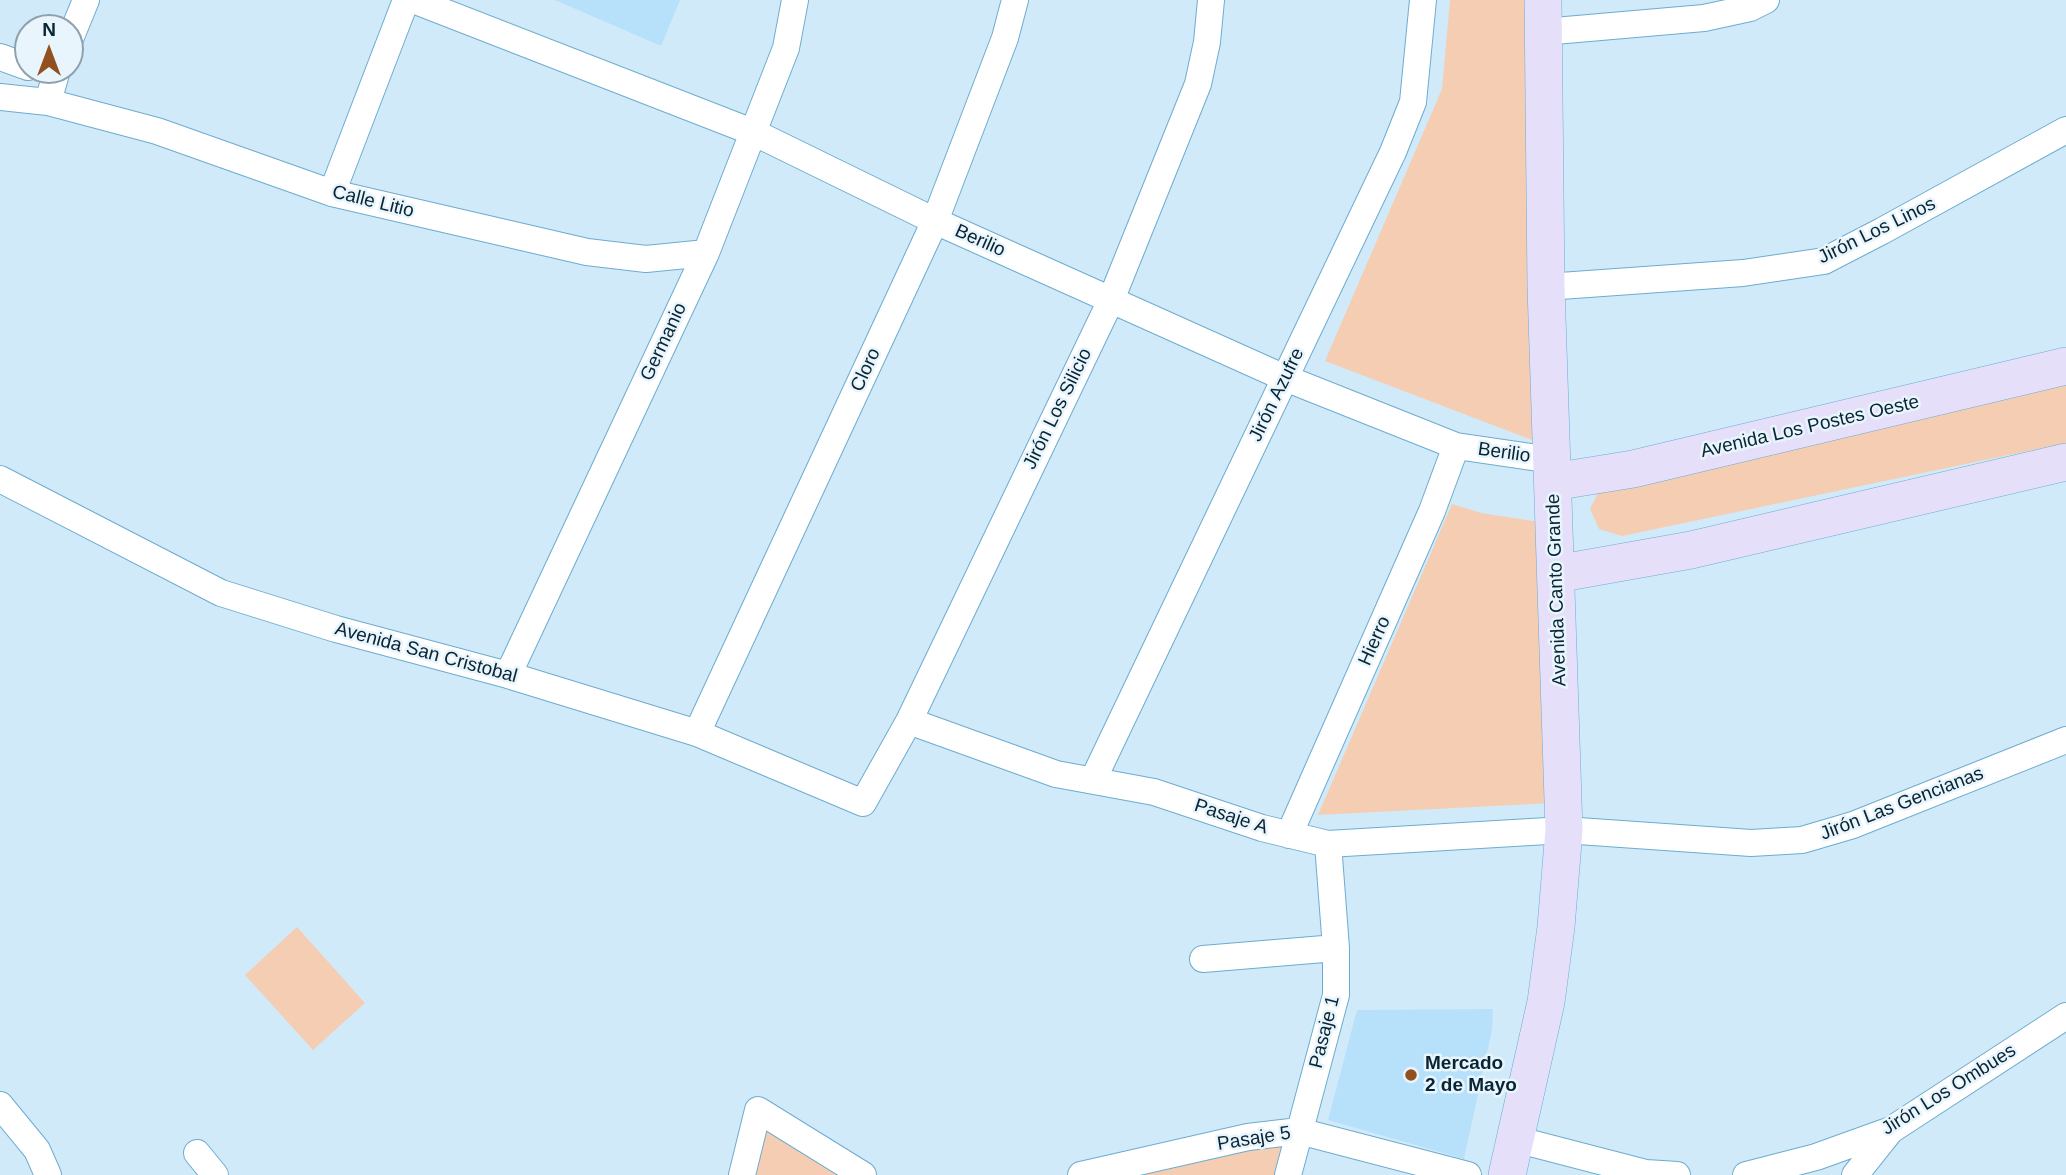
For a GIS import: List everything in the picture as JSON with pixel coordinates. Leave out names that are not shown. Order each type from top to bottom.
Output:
[{"type":"street","points":[[332,193],[406,0]]},
{"type":"street","name":"Berilio","points":[[413,0],[755,133],[935,221],[1285,378],[1456,446],[1553,471]]},
{"type":"street","name":"Germanio","points":[[509,675],[706,253],[786,48],[795,0]]},
{"type":"street","name":"Cloro","points":[[697,733],[935,221],[1005,38],[1015,0]]},
{"type":"street","name":"Jirón Los Silicio","points":[[863,803],[909,721],[1111,300],[1198,85],[1207,42],[1211,0]]},
{"type":"street","name":"Jirón Azufre","points":[[1093,780],[1393,152],[1413,102],[1423,0]]},
{"type":"street","points":[[1543,16],[1704,18],[1750,8],[1766,0]]},
{"type":"street","name":"Avenida Canto Grande","points":[[1507,1175],[1546,1002],[1556,927],[1564,830],[1546,287],[1543,16]]},
{"type":"street","name":"Calle Litio","points":[[0,97],[37,84]]},
{"type":"street","name":"Calle Litio","points":[[57,84],[157,131],[332,193],[587,252],[646,259],[706,253]]},
{"type":"street","name":"Jirón Los Linos","points":[[1546,287],[1743,273],[1824,261],[1882,232],[2066,130]]},
{"type":"street","name":"Avenida Los Postes Oeste","points":[[1553,471],[1633,469],[2066,366]]},
{"type":"street","name":"Hierro","points":[[1289,835],[1432,511],[1456,446]]},
{"type":"street","points":[[1556,574],[1691,550],[2066,462]]},
{"type":"street","name":"Avenida San Cristobal","points":[[0,479],[220,593],[336,629],[509,675],[697,733],[863,803]]},
{"type":"street","name":"Pasaje A","points":[[909,721],[1056,775],[1154,792],[1289,835],[1328,844],[1564,830]]},
{"type":"street","name":"Jirón Las Gencianas","points":[[1564,830],[1751,843],[1802,840],[1853,825],[2066,740]]},
{"type":"street","name":"Pasaje 1","points":[[1288,1175],[1336,995],[1336,948],[1328,844]]},
{"type":"street","points":[[1203,959],[1336,948]]},
{"type":"street","name":"Jirón Los Ombues","points":[[1746,1175],[1816,1157],[1891,1130],[2066,1016]]},
{"type":"street","points":[[0,1105],[37,1150],[48,1175]]},
{"type":"street","points":[[742,1175],[758,1110],[863,1175]]},
{"type":"street","points":[[1855,1175],[1891,1130]]},
{"type":"street","name":"Pasaje 5","points":[[1092,1174],[1248,1137],[1299,1131],[1468,1175]]},
{"type":"street","points":[[1515,1139],[1646,1173],[1677,1175]]},
{"type":"street","points":[[197,1153],[215,1175]]},
{"type":"shaded area","points":[[555,0],[680,0],[661,46]]},
{"type":"shaded area","points":[[1450,0],[1527,0],[1532,440],[1325,361],[1442,89]]},
{"type":"shaded area","points":[[2066,375],[2066,443],[1622,536],[1599,529],[1590,509],[1599,491]]},
{"type":"shaded area","points":[[1452,504],[1481,513],[1540,522],[1552,803],[1318,815]]},
{"type":"shaded area","points":[[297,927],[365,1003],[313,1050],[245,975]]},
{"type":"shaded area","name":"Mercado 2 de Mayo","points":[[1493,1009],[1492,1030],[1464,1159],[1328,1120],[1357,1010]]},
{"type":"shaded area","points":[[769,1128],[848,1175],[746,1175],[755,1142]]},
{"type":"shaded area","points":[[1281,1139],[1286,1151],[1279,1175],[1117,1175]]},
{"type":"place","name":"Mercado 2 de Mayo","points":[[1411,1075]]}]
